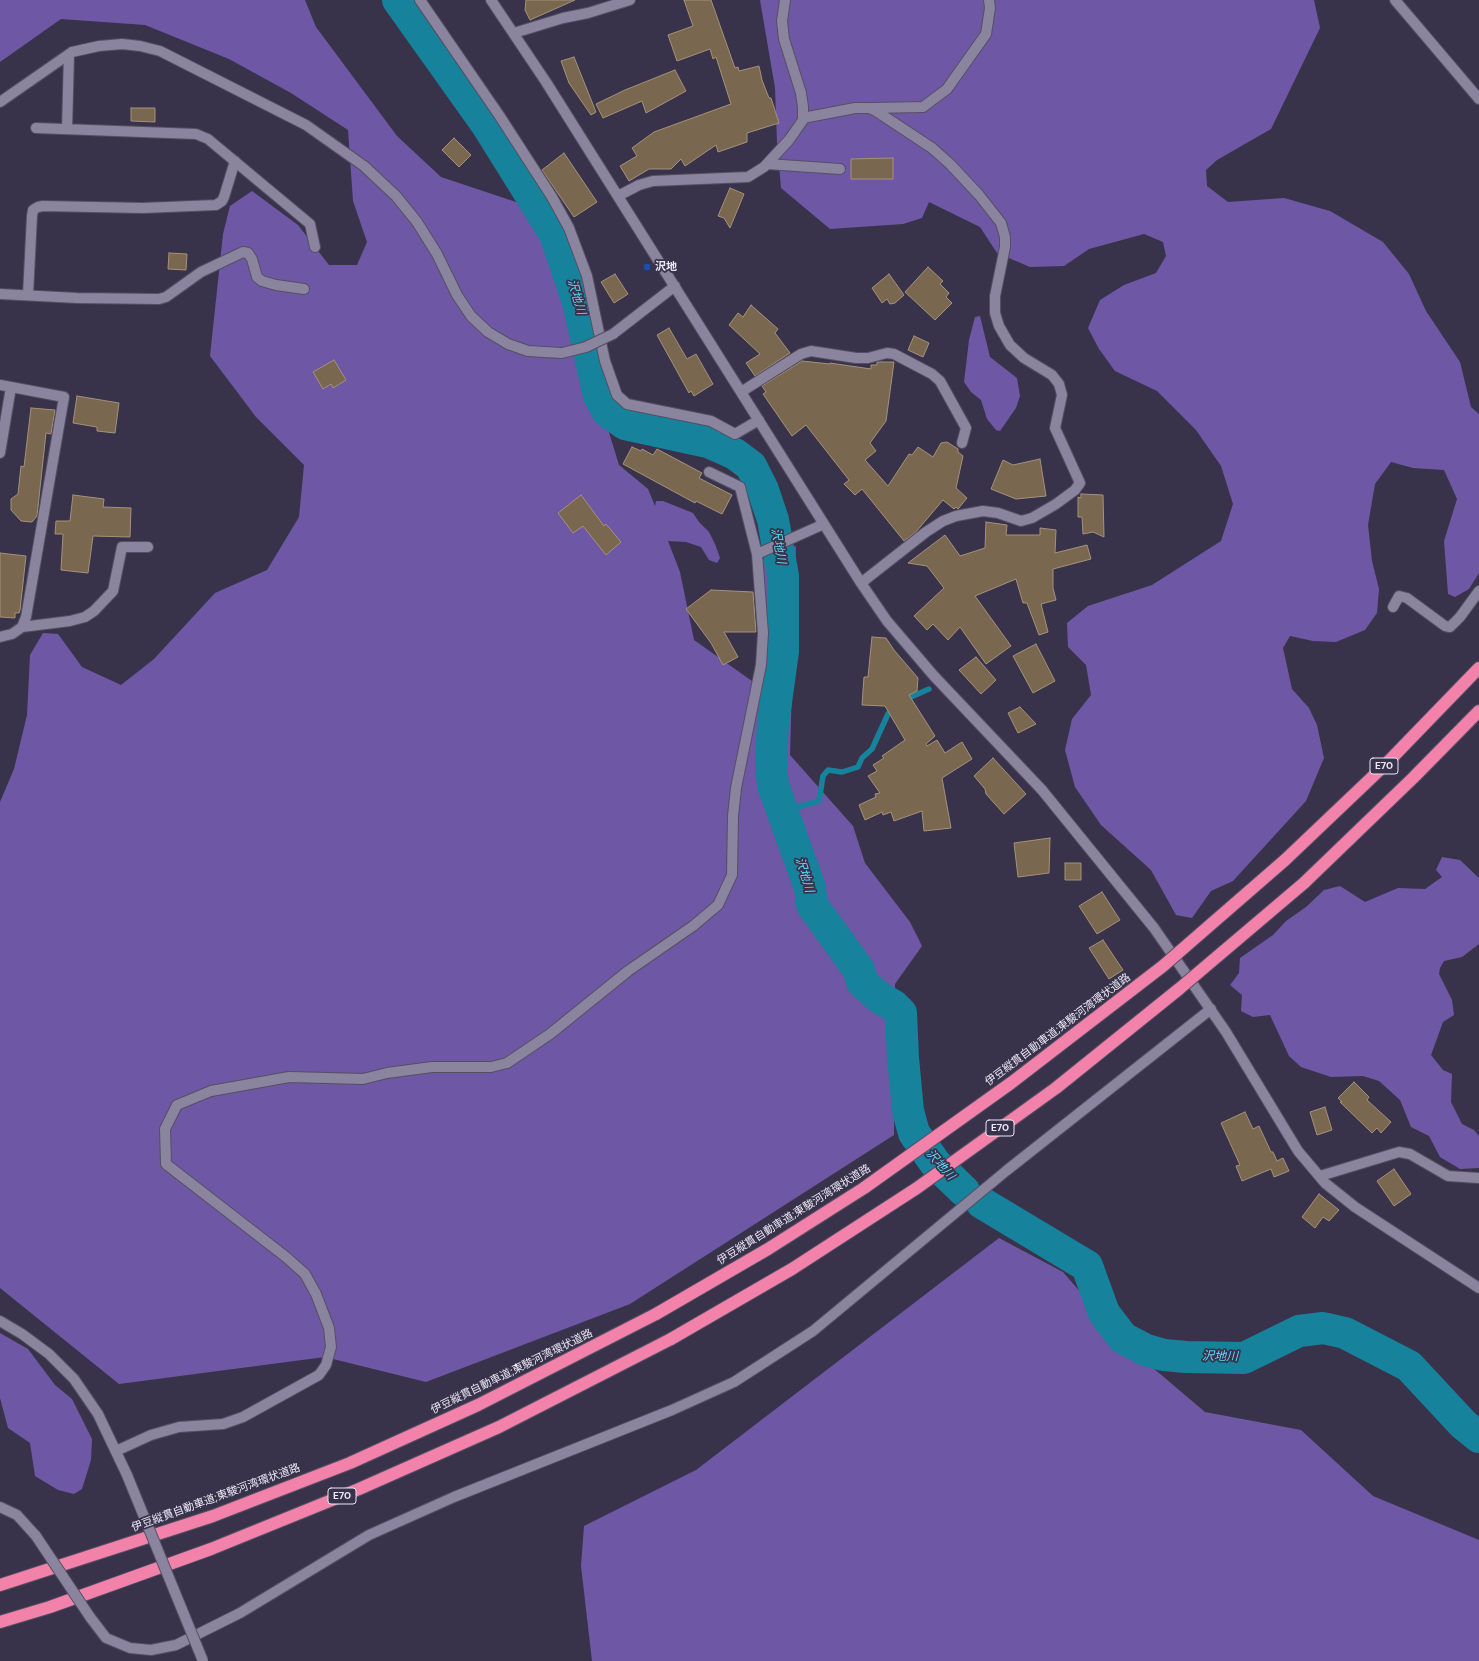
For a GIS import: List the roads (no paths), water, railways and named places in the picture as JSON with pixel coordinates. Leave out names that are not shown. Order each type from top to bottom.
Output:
[{"type":"highway","name":"伊豆縦貫自動車道;東駿河湾環状道路","points":[[0,1585],[213,1516],[350,1463],[478,1405],[656,1314],[768,1249],[864,1188],[1011,1083],[1163,966],[1285,860],[1387,763],[1479,668]]},
{"type":"highway","name":"E70","points":[[0,1622],[50,1607],[211,1549],[359,1489],[499,1427],[671,1339],[792,1269],[917,1188],[1031,1106],[1179,989],[1304,883],[1414,778],[1479,711]]},
{"type":"highway","points":[[0,1626],[50,1607]]},
{"type":"street","points":[[420,0],[499,115],[552,197],[569,228],[587,276],[605,361],[617,395],[627,404],[711,420],[735,434],[759,420]]},
{"type":"street","points":[[492,0],[514,32],[675,286],[861,584],[887,621],[934,676],[1042,790],[1154,928],[1211,1009],[1298,1150],[1320,1176],[1355,1207],[1479,1288]]},
{"type":"street","points":[[514,32],[563,18],[588,13],[630,0]]},
{"type":"street","points":[[618,196],[639,185],[653,181],[748,177],[767,164],[789,140],[803,118],[801,93],[784,39],[782,21],[785,0]]},
{"type":"street","points":[[803,118],[855,108],[923,107],[947,89],[986,34],[990,8],[989,0]]},
{"type":"street","points":[[1395,0],[1479,99]]},
{"type":"street","points":[[0,102],[69,54],[100,46],[122,44],[140,46],[160,52],[306,125],[364,166],[396,196],[417,222],[437,254],[457,295],[471,316],[488,332],[508,344],[528,351],[562,353],[586,347],[613,334],[675,286]]},
{"type":"street","points":[[67,129],[69,54]]},
{"type":"street","points":[[861,584],[926,532],[943,521],[956,516],[982,511],[1021,521],[1032,518],[1056,504],[1075,490],[1080,483],[1055,428],[1062,395],[1059,384],[1052,375],[1024,358],[1010,345],[1001,330],[995,313],[995,296],[1005,247],[1005,237],[1000,223],[980,195],[950,164],[917,138],[869,108]]},
{"type":"street","points":[[36,128],[196,134],[208,139],[310,224],[315,247]]},
{"type":"street","points":[[28,295],[33,210],[43,206],[143,208],[216,205],[222,201],[224,197],[235,161]]},
{"type":"street","points":[[767,164],[840,169]]},
{"type":"street","points":[[0,294],[84,298],[159,299],[166,297],[201,272],[243,252],[248,254],[252,259],[257,277],[262,281],[276,285],[304,289]]},
{"type":"street","points":[[741,392],[801,354],[811,351],[856,358],[868,358],[887,353],[894,354],[932,374],[940,381],[966,428],[962,443]]},
{"type":"street","points":[[0,385],[64,397],[26,617],[22,627]]},
{"type":"street","points":[[0,454],[11,387]]},
{"type":"street","points":[[116,1451],[151,1435],[179,1427],[223,1424],[243,1417],[319,1375],[326,1365],[331,1347],[329,1328],[316,1294],[305,1274],[286,1257],[166,1164],[165,1129],[177,1105],[211,1091],[289,1077],[363,1079],[387,1073],[432,1067],[491,1067],[508,1063],[550,1034],[628,971],[693,926],[718,905],[732,875],[733,816],[736,788],[761,665],[763,633],[756,554],[740,487],[709,472]]},
{"type":"street","points":[[756,554],[824,524]]},
{"type":"street","points":[[0,637],[12,634],[22,627],[70,621],[85,617],[107,600],[113,591],[122,547],[148,547]]},
{"type":"street","points":[[1393,607],[1399,596],[1407,598],[1445,626],[1450,627],[1460,617],[1479,591]]},
{"type":"street","points":[[0,1507],[16,1515],[36,1536],[90,1617],[106,1638],[130,1648],[151,1650],[176,1645],[240,1613],[369,1535],[454,1497],[672,1410],[734,1382],[813,1331],[1006,1171],[1211,1009]]},
{"type":"street","points":[[1320,1176],[1399,1152],[1410,1154],[1448,1176],[1479,1178]]},
{"type":"street","points":[[0,1321],[22,1334],[49,1354],[74,1379],[98,1414],[116,1451],[202,1661]]},
{"type":"waterway","name":"沢地川","points":[[398,0],[487,125],[555,234],[578,302],[599,396],[608,412],[625,424],[708,442],[735,454],[751,466],[763,490],[773,520],[783,576],[783,651],[773,724],[771,765],[773,785],[810,888],[812,905],[859,970],[862,982],[880,998],[894,1006],[901,1013],[903,1058],[908,1111],[914,1133],[935,1163],[964,1191]]},
{"type":"waterway","points":[[904,700],[929,689]]},
{"type":"waterway","points":[[783,811],[819,801],[823,776],[828,770],[842,772],[858,767],[862,758],[872,749],[888,714],[893,707]]},
{"type":"waterway","name":"沢地川","points":[[982,1203],[1087,1266],[1104,1313],[1123,1338],[1146,1350],[1164,1355],[1186,1357],[1244,1358],[1299,1331],[1323,1328],[1345,1333],[1409,1366],[1463,1424],[1479,1437]]},
{"type":"place","name":"沢地","points":[[647,267]]}]
